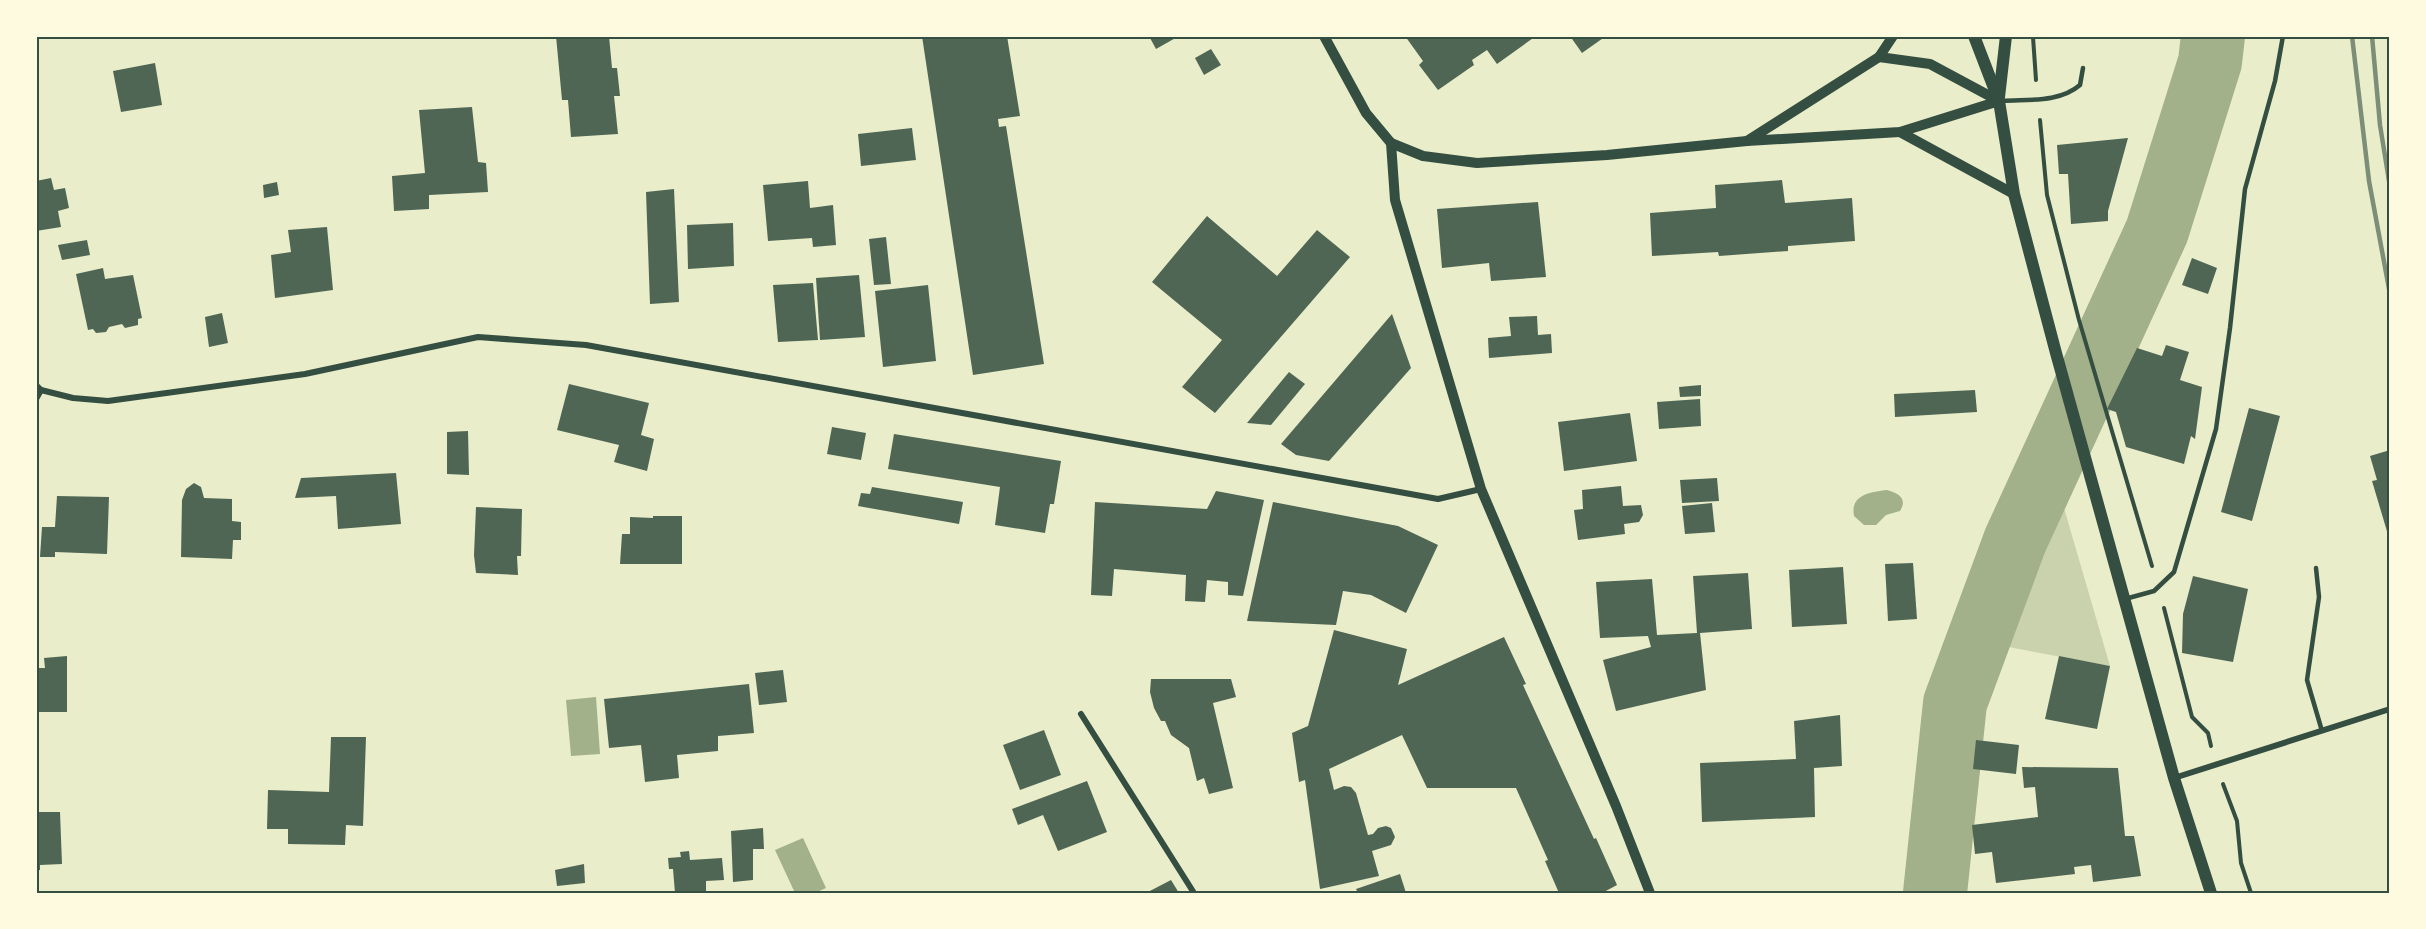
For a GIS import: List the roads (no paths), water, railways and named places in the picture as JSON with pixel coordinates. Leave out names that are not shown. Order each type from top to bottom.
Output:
[{"type":"main road","points":[[1974,36],[1999,101],[2014,194],[2056,353],[2174,778],[2211,893]]},
{"type":"main road","points":[[1999,101],[2006,36]]},
{"type":"street","points":[[1324,36],[1366,113],[1391,143],[1423,156],[1477,163],[1607,155],[1747,141],[1900,132],[1999,101]]},
{"type":"street","points":[[1747,141],[1879,57],[1893,36]]},
{"type":"street","points":[[1879,57],[1930,64],[1999,101]]},
{"type":"street","points":[[1900,132],[2014,194]]},
{"type":"street","points":[[1391,143],[1395,200],[1481,489],[1616,806],[1650,893]]},
{"type":"street","points":[[36,399],[38,387],[73,399],[108,401],[305,374],[478,337],[586,345],[1438,499],[1481,489]]},
{"type":"street","points":[[2174,778],[2390,710]]},
{"type":"street","points":[[1081,714],[1194,893]]},
{"type":"lane","points":[[2125,599],[2159,588],[2174,572],[2216,429],[2245,189],[2275,81],[2283,36]]},
{"type":"lane","points":[[1999,101],[2038,99],[2070,93],[2080,85],[2083,68]]},
{"type":"lane","points":[[2316,568],[2319,597],[2307,680],[2322,731]]},
{"type":"waterway","points":[[1935,893],[1955,703],[2015,541],[2157,231],[2210,62],[2213,36]]},
{"type":"railway","points":[[2352,36],[2369,181],[2390,294]]},
{"type":"railway","points":[[2372,36],[2380,125],[2390,187]]}]
